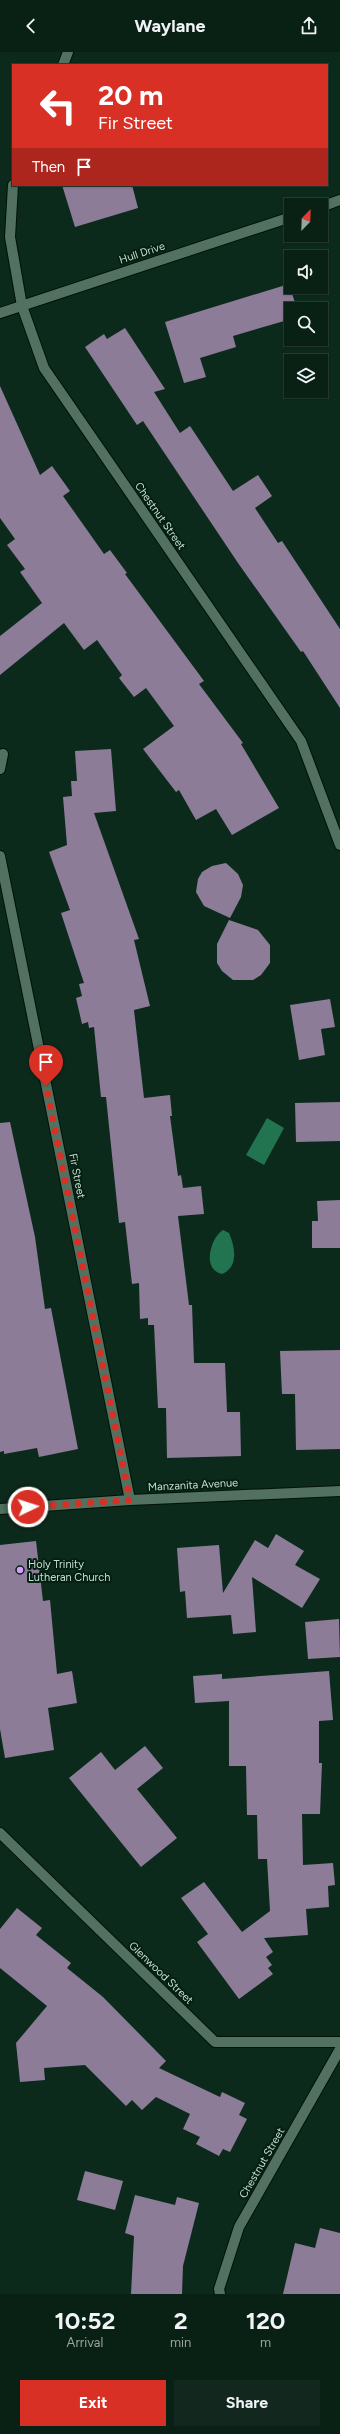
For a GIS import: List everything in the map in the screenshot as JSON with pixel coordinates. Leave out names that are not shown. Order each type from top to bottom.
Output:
[{"type":"street","points":[[63,64],[68,52]]},
{"type":"street","name":"Chestnut Street","points":[[13,186],[10,237],[22,306],[44,368],[301,742],[340,845]]},
{"type":"street","points":[[328,204],[340,200]]},
{"type":"street","name":"Hull Drive","points":[[0,313],[284,218]]},
{"type":"street","points":[[0,768],[3,754]]},
{"type":"street","name":"Fir Street","points":[[0,856],[130,1500]]},
{"type":"street","name":"Manzanita Avenue","points":[[0,1509],[130,1500],[340,1491]]},
{"type":"street","name":"Glenwood Street","points":[[0,1833],[215,2042],[340,2042]]},
{"type":"street","name":"Chestnut Street","points":[[220,2294],[219,2289],[239,2227],[340,2050]]},
{"type":"shaded area","points":[[267,1118],[284,1128],[264,1165],[246,1155]]},
{"type":"shaded area","points":[[223,1230],[229,1233],[233,1244],[234,1256],[231,1267],[222,1274],[216,1271],[212,1266],[210,1253],[215,1239]]},
{"type":"building","points":[[62,186],[132,186],[138,208],[75,227]]},
{"type":"building","points":[[284,286],[284,294],[292,294],[295,302],[284,302],[284,321],[233,336],[236,347],[200,358],[206,377],[184,383],[165,322]]},
{"type":"building","points":[[125,328],[165,389],[154,392],[180,433],[190,426],[233,491],[258,475],[272,496],[255,508],[278,543],[282,541],[340,629],[340,708],[303,651],[301,652],[238,563],[143,421],[137,425],[85,347],[104,334],[107,339]]},
{"type":"building","points":[[0,386],[40,475],[52,466],[70,491],[63,496],[104,554],[110,550],[127,573],[125,574],[204,681],[199,684],[243,743],[241,744],[279,808],[232,835],[216,809],[196,820],[179,790],[176,792],[143,749],[174,726],[146,688],[134,697],[119,678],[122,675],[97,640],[84,650],[64,623],[0,675],[0,636],[42,603],[20,572],[25,569],[7,545],[15,539],[0,518]]},
{"type":"building","points":[[111,749],[116,811],[94,813],[139,939],[134,940],[150,1006],[134,1010],[144,1098],[170,1095],[172,1116],[170,1116],[178,1176],[181,1175],[183,1188],[201,1186],[204,1214],[178,1216],[189,1305],[192,1305],[194,1363],[225,1363],[227,1412],[240,1412],[241,1456],[167,1458],[166,1408],[158,1408],[154,1325],[148,1325],[148,1318],[140,1319],[139,1283],[132,1284],[125,1222],[119,1223],[106,1097],[101,1097],[94,1027],[89,1028],[88,1022],[82,1024],[76,998],[82,996],[79,984],[84,983],[61,913],[70,910],[49,852],[67,845],[63,797],[72,796],[71,781],[77,781],[75,751]]},
{"type":"building","points":[[226,863],[238,874],[243,885],[241,897],[230,918],[204,906],[196,892],[198,879],[202,872],[212,866]]},
{"type":"building","points":[[229,920],[258,930],[270,945],[270,963],[261,975],[253,980],[233,980],[222,971],[217,963],[217,944]]},
{"type":"building","points":[[330,999],[335,1027],[321,1029],[325,1055],[299,1060],[290,1005]]},
{"type":"building","points":[[340,1102],[340,1141],[296,1142],[295,1103]]},
{"type":"building","points":[[10,1122],[35,1237],[45,1309],[51,1308],[78,1449],[39,1457],[37,1448],[4,1454],[4,1451],[0,1452],[0,1123]]},
{"type":"building","points":[[340,1200],[340,1248],[312,1248],[312,1221],[318,1221],[317,1201]]},
{"type":"building","points":[[340,1350],[340,1449],[296,1450],[295,1394],[282,1394],[280,1351]]},
{"type":"building","points":[[276,1534],[304,1551],[295,1565],[320,1579],[302,1608],[252,1577],[256,1632],[233,1634],[231,1615],[187,1618],[185,1591],[180,1592],[177,1548],[219,1545],[223,1593],[255,1540],[268,1548]]},
{"type":"building","points":[[36,1541],[43,1601],[50,1600],[57,1674],[72,1671],[77,1703],[48,1708],[54,1750],[5,1758],[0,1729],[0,1545]]},
{"type":"building","points":[[339,1619],[340,1657],[308,1659],[305,1622]]},
{"type":"building","points":[[329,1671],[333,1720],[319,1721],[319,1763],[322,1763],[320,1814],[302,1814],[303,1865],[333,1863],[335,1885],[328,1886],[329,1907],[306,1909],[308,1935],[264,1938],[273,1952],[266,1957],[272,1965],[268,1968],[273,1974],[239,1999],[197,1942],[208,1934],[181,1898],[204,1882],[242,1932],[270,1911],[267,1859],[258,1859],[257,1815],[247,1815],[246,1766],[229,1766],[229,1701],[195,1703],[193,1676],[222,1674],[222,1679]]},
{"type":"building","points":[[145,1746],[163,1768],[137,1789],[177,1838],[141,1867],[69,1778],[101,1752],[115,1770]]},
{"type":"building","points":[[17,1908],[42,1928],[36,1935],[71,1963],[67,1968],[103,1997],[166,2061],[159,2068],[220,2097],[222,2092],[245,2103],[239,2115],[247,2119],[230,2152],[223,2149],[219,2156],[196,2144],[200,2137],[183,2129],[190,2114],[156,2097],[142,2110],[132,2100],[126,2106],[85,2065],[44,2068],[45,2080],[20,2082],[16,2043],[47,2006],[0,1968],[0,1929]]},
{"type":"building","points":[[85,2171],[123,2181],[115,2210],[77,2200]]},
{"type":"building","points":[[135,2195],[175,2205],[177,2197],[199,2203],[183,2266],[182,2294],[131,2294],[134,2236],[125,2233]]},
{"type":"building","points":[[320,2228],[340,2233],[340,2294],[283,2294],[295,2243],[315,2248]]},
{"type":"place","name":"Holy Trinity Lutheran Church","points":[[20,1570]]},
{"type":"route","points":[[28,1507],[130,1500],[46,1086]]}]
